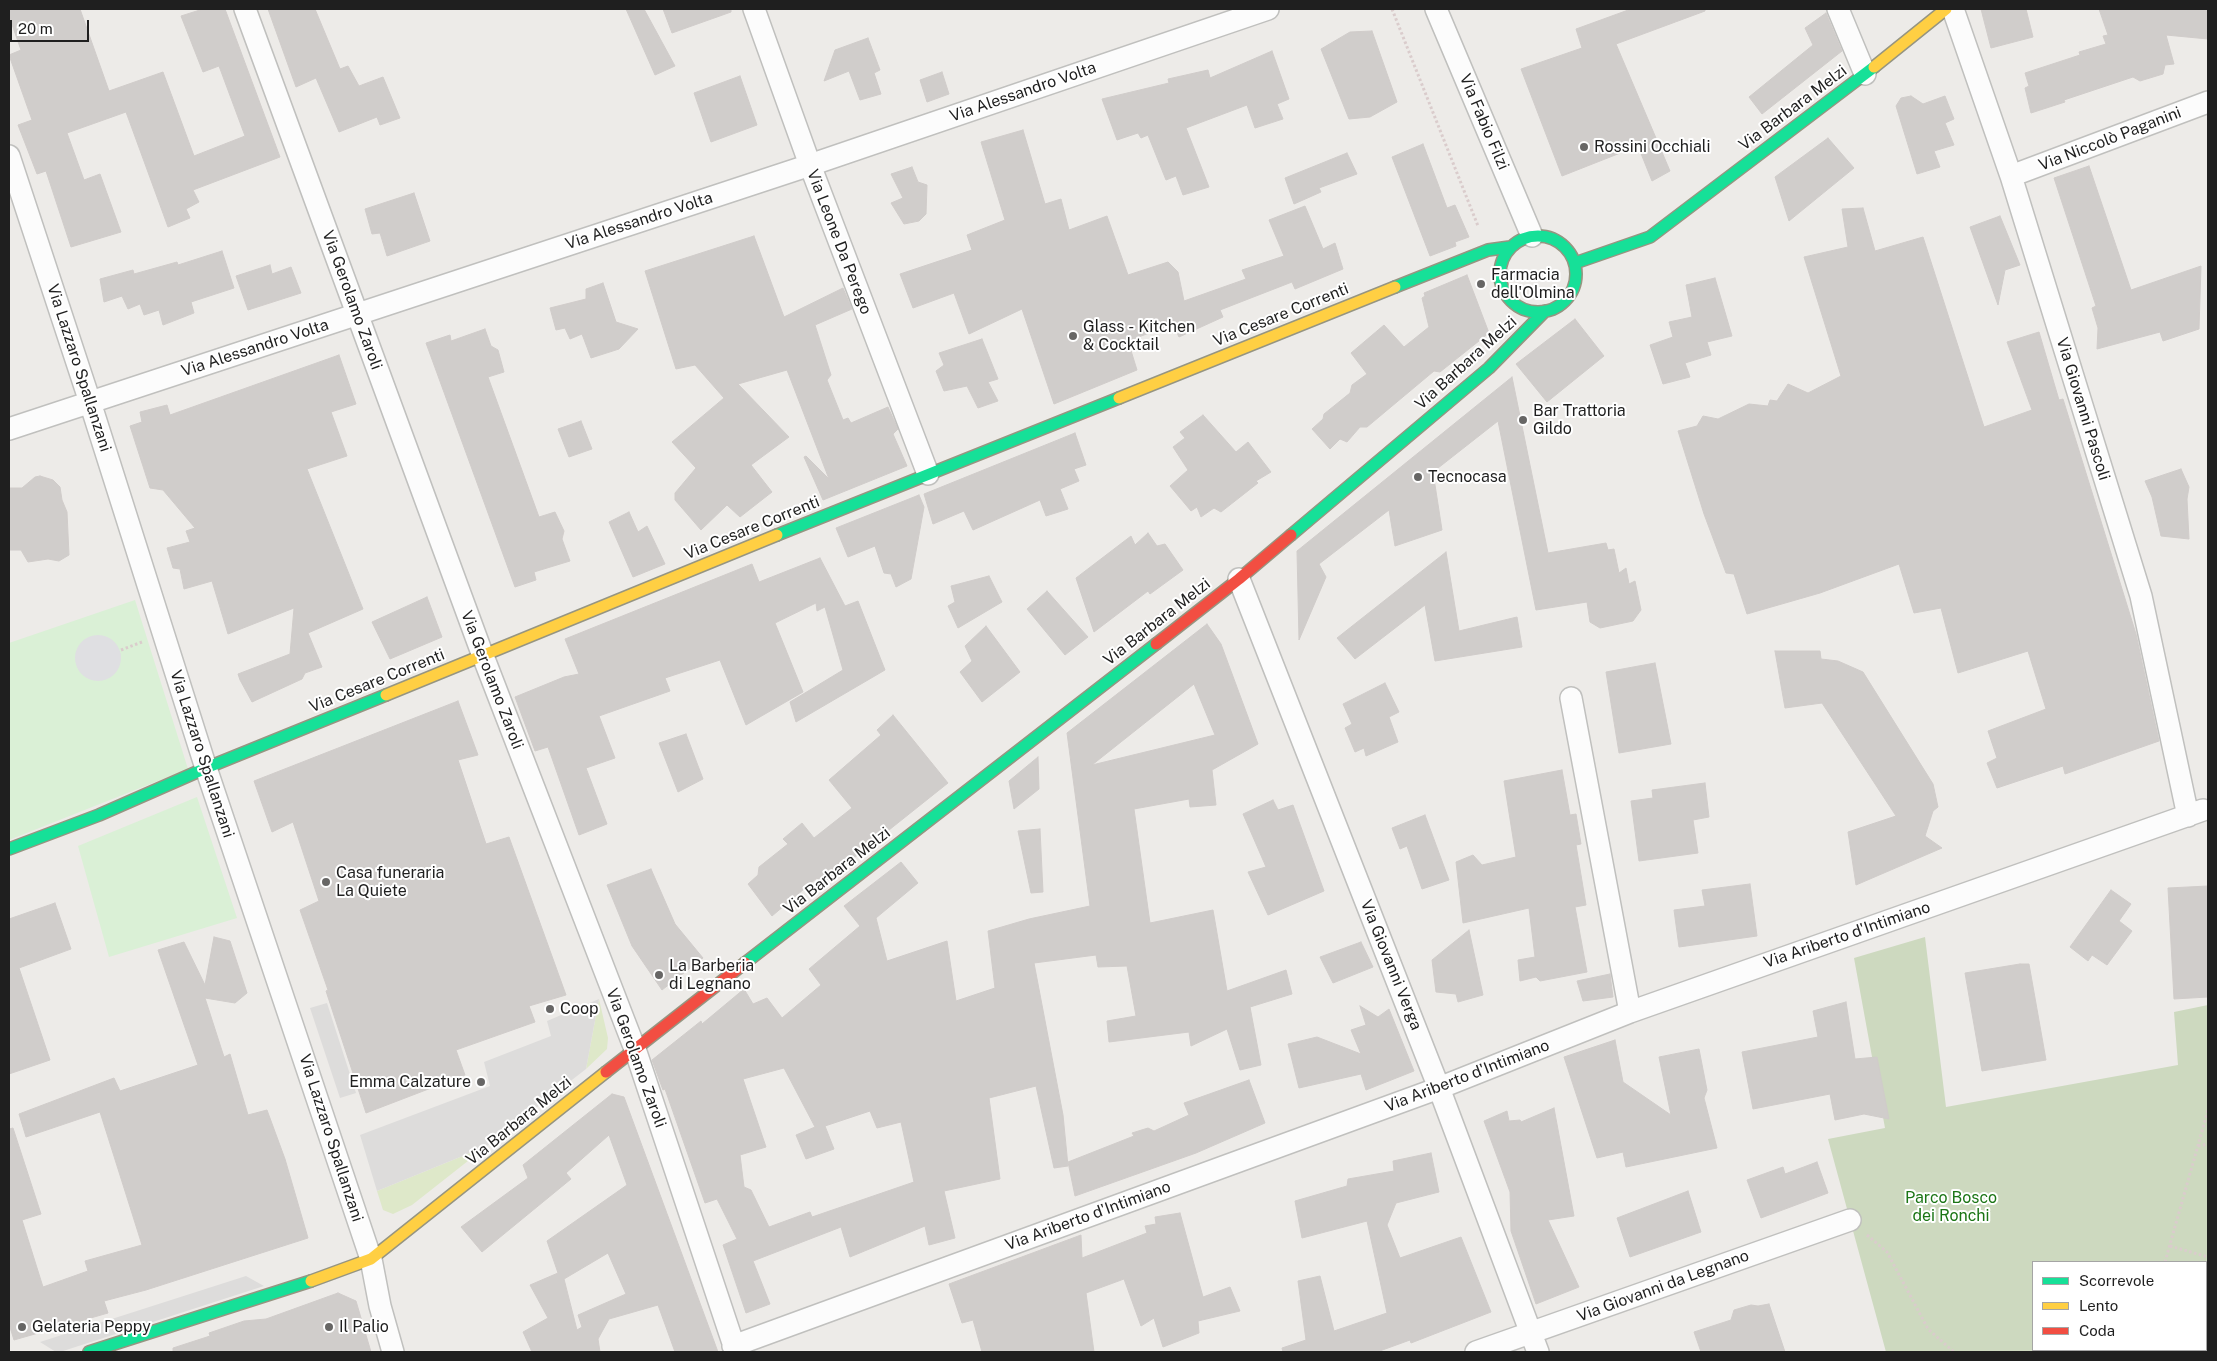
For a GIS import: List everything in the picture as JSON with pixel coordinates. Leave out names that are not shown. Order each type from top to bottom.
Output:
[{"type":"street","name":"Via Gerolamo Zaroli","points":[[246,9],[483,656],[635,1049],[734,1349]]},
{"type":"street","name":"Via Leone Da Perego","points":[[754,9],[810,165],[928,474]]},
{"type":"street","name":"Via Alessandro Volta","points":[[9,429],[810,165],[1268,9]]},
{"type":"street","name":"Via Fabio Filzi","points":[[1436,9],[1532,236]]},
{"type":"street","points":[[1838,9],[1865,74]]},
{"type":"street","name":"Via Barbara Melzi","points":[[1510,247],[1500,268],[1500,280],[1512,301],[1521,308],[1533,311],[1545,311],[1559,306],[1570,295],[1576,279],[1575,263],[1650,236],[1865,74],[1946,9]]},
{"type":"street","name":"Via Giovanni Pascoli","points":[[1953,9],[2011,176],[2140,596],[2195,813]]},
{"type":"street","name":"Via Niccolò Paganini","points":[[2011,176],[2208,102]]},
{"type":"street","name":"Via Lazzaro Spallanzani","points":[[9,156],[90,402],[206,768],[371,1258],[380,1306],[393,1352]]},
{"type":"street","points":[[1510,247],[1521,239],[1532,236],[1554,238],[1567,249],[1575,263]]},
{"type":"street","name":"Via Cesare Correnti","points":[[9,850],[99,815],[206,768],[928,474],[1488,250],[1510,247]]},
{"type":"street","points":[[1504,290],[1505,307]]},
{"type":"street","name":"Via Barbara Melzi","points":[[89,1352],[322,1278],[371,1258],[635,1049],[1239,579],[1488,368],[1545,311]]},
{"type":"street","points":[[1488,368],[1499,342]]},
{"type":"street","name":"Via Giovanni Verga","points":[[1239,579],[1439,1088],[1535,1342]]},
{"type":"street","points":[[1571,698],[1630,1012]]},
{"type":"street","name":"Via Ariberto d'Intimiano","points":[[734,1349],[1439,1088],[1630,1012],[2195,813]]},
{"type":"street","name":"Via Giovanni da Legnano","points":[[1476,1352],[1535,1342],[1850,1220]]},
{"type":"path","points":[[1392,9],[1488,250]]},
{"type":"path","points":[[2165,1261],[2208,1110]]},
{"type":"path","points":[[2198,1146],[2208,1144]]},
{"type":"path","points":[[1850,1220],[1887,1252],[1928,1329],[1954,1352]]},
{"type":"path","points":[[2170,1246],[2208,1256]]},
{"type":"green space","points":[[135,600],[188,769],[9,840],[9,643]]},
{"type":"green space","points":[[197,797],[237,918],[109,957],[78,846]]},
{"type":"green space","name":"Parco Bosco dei Ronchi","points":[[1925,937],[1946,1107],[2178,1065],[2174,1012],[2208,1005],[2208,1352],[1886,1352],[1828,1139],[1885,1128],[1854,958]]},
{"type":"green space","points":[[599,999],[608,1038],[607,1049],[586,1069]]},
{"type":"green space","points":[[487,1146],[412,1205],[393,1214],[383,1210],[377,1191]]},
{"type":"shaded area","points":[[93,635],[103,635],[117,645],[121,658],[117,671],[111,677],[103,681],[93,681],[79,671],[75,663],[75,653],[85,639]]},
{"type":"shaded area","points":[[599,999],[586,1069],[487,1146],[377,1191],[360,1135],[490,1086],[484,1062],[551,1036],[547,1021]]},
{"type":"shaded area","points":[[327,1003],[356,1093],[340,1098],[310,1008]]},
{"type":"shaded area","points":[[246,1276],[264,1286],[60,1352],[56,1352],[40,1342]]},
{"type":"building","points":[[9,9],[80,9],[109,91],[163,72],[194,156],[245,136],[219,66],[203,72],[181,16],[203,9],[225,9],[280,157],[193,190],[199,202],[186,209],[190,218],[168,227],[126,112],[67,133],[84,180],[100,174],[121,232],[71,247],[46,171],[37,174],[18,125],[32,120],[9,55],[21,50],[9,16]]},
{"type":"building","points":[[268,9],[315,9],[340,69],[348,66],[359,86],[383,77],[400,118],[380,125],[377,117],[339,132],[316,78],[296,87]]},
{"type":"building","points":[[626,9],[644,9],[675,66],[655,75]]},
{"type":"building","points":[[663,9],[731,9],[731,12],[672,33]]},
{"type":"building","points":[[1631,9],[1705,9],[1705,11],[1616,44],[1670,171],[1652,181],[1638,146],[1562,176],[1521,69],[1582,48],[1576,29]]},
{"type":"building","points":[[1981,9],[2026,9],[2033,37],[1991,48]]},
{"type":"building","points":[[2099,9],[2208,9],[2208,39],[2166,35],[2174,64],[2165,65],[2163,74],[2140,81],[2133,77],[2031,113],[2025,88],[2029,86],[2025,73],[2080,55],[2079,52],[2106,44],[2103,36],[2108,35]]},
{"type":"building","points":[[1826,13],[1842,51],[1762,114],[1749,97],[1813,45],[1805,28]]},
{"type":"building","points":[[1372,31],[1397,102],[1370,117],[1349,119],[1321,49],[1350,32]]},
{"type":"building","points":[[868,38],[880,70],[874,73],[881,94],[860,100],[849,71],[824,81],[835,50]]},
{"type":"building","points":[[1272,51],[1289,99],[1277,104],[1283,119],[1255,128],[1247,105],[1186,128],[1209,187],[1183,195],[1176,176],[1166,180],[1148,135],[1141,138],[1138,133],[1117,140],[1102,99],[1169,83],[1168,79],[1208,70],[1210,78]]},
{"type":"building","points":[[942,72],[949,94],[927,102],[920,80]]},
{"type":"building","points":[[740,76],[757,125],[711,142],[694,93]]},
{"type":"building","points":[[1911,96],[1923,104],[1945,96],[1954,119],[1945,123],[1954,145],[1934,151],[1940,167],[1917,174],[1896,106],[1901,98]]},
{"type":"building","points":[[1023,130],[1045,204],[1061,199],[1069,230],[1107,216],[1128,275],[1168,262],[1178,272],[1184,301],[1246,279],[1242,270],[1284,256],[1269,220],[1305,206],[1323,249],[1335,243],[1343,269],[1295,289],[1292,282],[1220,310],[1223,317],[1179,337],[1173,324],[1128,341],[1137,370],[1054,404],[1022,309],[969,334],[954,293],[913,308],[900,274],[972,250],[967,235],[1005,220],[981,142]]},
{"type":"building","points":[[1828,138],[1854,168],[1789,221],[1775,177]]},
{"type":"building","points":[[1423,144],[1447,208],[1455,205],[1469,237],[1455,242],[1456,246],[1430,256],[1392,157]]},
{"type":"building","points":[[1347,153],[1357,174],[1319,188],[1321,192],[1294,204],[1285,178]]},
{"type":"building","points":[[2089,166],[2131,290],[2201,266],[2199,329],[2163,341],[2160,332],[2097,349],[2098,328],[2092,308],[2096,306],[2054,178]]},
{"type":"building","points":[[912,167],[918,182],[927,185],[926,214],[919,221],[904,224],[891,203],[903,198],[891,174]]},
{"type":"building","points":[[414,193],[430,241],[387,256],[380,233],[372,234],[365,209]]},
{"type":"building","points":[[1863,208],[1875,251],[1923,237],[1984,427],[2032,410],[2007,342],[2039,332],[2059,400],[2063,399],[2136,634],[2159,741],[2065,774],[2063,766],[1997,788],[1987,763],[1997,758],[1988,731],[2046,709],[2028,651],[1958,673],[1941,608],[1914,613],[1899,564],[1820,593],[1747,614],[1734,574],[1726,573],[1704,514],[1678,431],[1697,426],[1703,416],[1718,419],[1749,404],[1768,406],[1770,400],[1777,401],[1788,384],[1808,393],[1841,376],[1804,257],[1848,247],[1842,209]]},
{"type":"building","points":[[2000,216],[2020,265],[2005,270],[1998,305],[1970,227]]},
{"type":"building","points":[[754,236],[784,317],[843,288],[852,309],[815,325],[831,375],[827,380],[843,420],[848,418],[851,423],[888,407],[898,429],[893,434],[907,466],[823,500],[804,457],[806,456],[829,479],[787,370],[738,384],[789,437],[751,465],[772,492],[740,517],[727,505],[701,530],[675,500],[675,493],[696,468],[672,442],[724,398],[695,365],[676,369],[645,271]]},
{"type":"building","points":[[222,251],[234,288],[191,302],[194,313],[163,325],[159,310],[144,315],[140,304],[128,309],[122,296],[104,302],[100,279],[133,270],[134,274],[177,262],[178,265]]},
{"type":"building","points":[[270,265],[272,274],[291,267],[301,293],[248,310],[236,276]]},
{"type":"building","points":[[1467,275],[1489,333],[1440,372],[1434,371],[1367,427],[1360,427],[1347,442],[1340,439],[1330,449],[1312,429],[1323,419],[1324,414],[1350,393],[1352,385],[1367,374],[1351,353],[1384,325],[1404,347],[1429,327],[1422,298],[1425,296],[1424,293]]},
{"type":"building","points":[[1715,278],[1732,336],[1707,342],[1711,355],[1685,363],[1690,377],[1663,384],[1650,345],[1673,337],[1669,322],[1692,317],[1686,285]]},
{"type":"building","points":[[603,283],[616,322],[638,329],[619,349],[591,358],[582,334],[570,339],[565,328],[556,330],[550,308],[586,299],[586,289]]},
{"type":"building","points":[[1575,319],[1604,356],[1547,402],[1516,364]]},
{"type":"building","points":[[485,329],[491,346],[498,350],[504,372],[488,377],[539,517],[555,512],[564,531],[562,539],[570,561],[534,572],[536,580],[515,587],[426,343],[450,335],[451,341]]},
{"type":"building","points":[[982,339],[998,379],[988,382],[998,401],[978,408],[967,386],[944,391],[936,371],[944,365],[939,353]]},
{"type":"building","points":[[339,355],[356,404],[331,412],[347,456],[307,469],[363,609],[308,633],[322,667],[305,673],[302,679],[252,702],[238,674],[290,654],[294,608],[228,634],[212,581],[184,589],[180,569],[173,568],[167,548],[190,542],[186,531],[195,528],[163,490],[150,488],[130,426],[142,422],[140,412],[167,405],[170,415]]},
{"type":"building","points":[[1512,377],[1548,553],[1606,543],[1608,550],[1614,549],[1619,573],[1626,568],[1629,584],[1635,581],[1641,610],[1633,621],[1600,628],[1590,622],[1587,602],[1536,610],[1498,421],[1433,472],[1442,530],[1395,546],[1389,510],[1319,564],[1326,577],[1299,640],[1297,551]]},
{"type":"building","points":[[1203,415],[1236,452],[1248,442],[1271,472],[1256,481],[1258,483],[1221,512],[1214,508],[1201,517],[1197,507],[1191,511],[1170,486],[1188,470],[1173,447],[1185,438],[1180,432]]},
{"type":"building","points":[[581,421],[592,449],[569,457],[558,429]]},
{"type":"building","points":[[1075,433],[1086,465],[1074,469],[1079,481],[1060,489],[1068,509],[1046,516],[1040,500],[973,530],[964,511],[933,524],[924,494]]},
{"type":"building","points":[[2181,469],[2189,487],[2187,499],[2189,539],[2161,536],[2152,497],[2145,481]]},
{"type":"building","points":[[40,476],[53,480],[60,487],[62,500],[67,512],[69,555],[59,561],[48,559],[28,562],[21,550],[9,550],[9,488],[22,488],[35,477]]},
{"type":"building","points":[[919,495],[924,507],[911,579],[896,587],[891,574],[884,573],[875,546],[848,557],[836,528]]},
{"type":"building","points":[[629,512],[638,532],[647,526],[665,564],[633,577],[609,522]]},
{"type":"building","points":[[1148,533],[1157,546],[1165,544],[1183,570],[1150,594],[1148,591],[1094,632],[1076,578],[1131,536],[1135,545]]},
{"type":"building","points":[[1446,552],[1459,631],[1517,617],[1522,647],[1435,661],[1425,605],[1355,659],[1337,638]]},
{"type":"building","points":[[820,558],[845,606],[858,601],[885,670],[796,722],[790,702],[843,670],[825,607],[817,611],[816,603],[775,623],[803,692],[746,725],[720,660],[665,678],[670,691],[599,716],[615,758],[586,768],[607,824],[579,835],[548,747],[535,751],[515,697],[564,677],[579,674],[565,639],[752,564],[759,582]]},
{"type":"building","points":[[989,576],[1002,602],[958,628],[948,606],[955,602],[951,586]]},
{"type":"building","points":[[1047,591],[1088,637],[1065,655],[1027,609]]},
{"type":"building","points":[[427,597],[442,637],[390,659],[372,622]]},
{"type":"building","points":[[1207,624],[1221,644],[1258,744],[1212,770],[1216,805],[1190,807],[1189,799],[1134,809],[1150,923],[1213,910],[1227,991],[1286,970],[1292,994],[1250,1007],[1261,1065],[1240,1070],[1227,1029],[1191,1046],[1189,1032],[1109,1042],[1107,1021],[1136,1016],[1127,966],[1098,967],[1096,955],[1034,963],[1063,1115],[1068,1166],[1054,1168],[1036,1086],[989,1098],[1000,1179],[944,1191],[955,1238],[929,1245],[925,1226],[850,1257],[841,1227],[753,1261],[770,1304],[746,1313],[723,1245],[737,1239],[717,1199],[705,1203],[665,1089],[663,1090],[652,1060],[701,1021],[702,1024],[744,989],[753,1004],[767,998],[782,1018],[821,985],[809,969],[860,926],[844,906],[901,862],[918,883],[876,918],[887,961],[947,941],[956,1001],[995,988],[988,931],[1029,919],[1090,906],[1067,733]],"holes":[[[1194,684],[1215,735],[1092,765]],[[784,1068],[815,1127],[796,1135],[806,1159],[834,1149],[825,1126],[870,1111],[877,1128],[901,1122],[914,1182],[812,1217],[810,1212],[769,1227],[751,1190],[744,1187],[740,1155],[766,1147],[743,1079]]]},
{"type":"building","points":[[986,626],[1020,672],[982,702],[960,672],[972,661],[965,646]]},
{"type":"building","points":[[1775,651],[1820,651],[1821,659],[1838,661],[1863,672],[1933,784],[1938,807],[1933,811],[1925,836],[1942,848],[1856,885],[1848,832],[1896,816],[1822,703],[1785,708]]},
{"type":"building","points":[[1655,663],[1671,744],[1619,753],[1606,672]]},
{"type":"building","points":[[1385,683],[1399,712],[1389,717],[1398,742],[1366,756],[1364,748],[1355,752],[1345,728],[1352,724],[1343,704]]},
{"type":"building","points":[[458,701],[478,755],[458,760],[486,844],[509,837],[566,995],[529,1006],[535,1022],[456,1050],[465,1075],[366,1113],[326,991],[328,990],[300,910],[319,901],[293,822],[272,832],[254,781]]},
{"type":"building","points":[[893,715],[948,783],[825,881],[823,878],[820,881],[817,878],[772,916],[748,884],[758,875],[759,867],[788,844],[783,839],[802,823],[814,838],[852,808],[829,780],[881,735],[877,730]]},
{"type":"building","points":[[686,734],[703,779],[678,792],[659,743]]},
{"type":"building","points":[[1038,757],[1039,789],[1014,809],[1009,781]]},
{"type":"building","points":[[1562,770],[1570,815],[1576,814],[1581,844],[1576,845],[1586,905],[1575,907],[1587,972],[1540,981],[1536,977],[1520,981],[1518,960],[1535,957],[1529,908],[1463,923],[1456,862],[1473,855],[1482,865],[1516,857],[1504,781]]},
{"type":"building","points":[[1705,783],[1709,817],[1693,820],[1698,853],[1639,861],[1631,801],[1653,798],[1652,790]]},
{"type":"building","points":[[1273,800],[1278,810],[1293,805],[1324,891],[1268,915],[1248,872],[1266,867],[1243,814]]},
{"type":"building","points":[[1425,815],[1449,880],[1422,889],[1407,846],[1400,849],[1392,828]]},
{"type":"building","points":[[1040,829],[1043,892],[1031,893],[1018,831]]},
{"type":"building","points":[[651,869],[675,924],[703,958],[662,990],[632,946],[607,885]]},
{"type":"building","points":[[1750,884],[1757,936],[1679,947],[1674,910],[1705,906],[1702,890]]},
{"type":"building","points":[[2208,886],[2208,997],[2174,999],[2168,888]]},
{"type":"building","points":[[2111,890],[2131,904],[2119,921],[2132,931],[2107,965],[2092,955],[2088,961],[2070,947]]},
{"type":"building","points":[[55,903],[71,949],[19,968],[50,1060],[9,1074],[9,919]]},
{"type":"building","points":[[1469,930],[1483,995],[1458,1002],[1456,994],[1436,992],[1432,960]]},
{"type":"building","points":[[214,937],[230,941],[247,993],[235,1003],[205,998],[224,1057],[230,1054],[248,1115],[267,1110],[285,1159],[308,1238],[146,1290],[104,1301],[108,1313],[14,1340],[9,1324],[9,1129],[13,1128],[41,1214],[22,1220],[43,1287],[88,1271],[85,1261],[142,1245],[100,1112],[26,1137],[19,1114],[114,1078],[120,1091],[198,1065],[158,950],[184,942],[205,985]]},
{"type":"building","points":[[1361,942],[1373,967],[1333,983],[1320,957]]},
{"type":"building","points":[[2029,964],[2046,1060],[1982,1071],[1965,973]]},
{"type":"building","points":[[1610,974],[1613,997],[1583,1001],[1577,981]]},
{"type":"building","points":[[1846,1002],[1855,1059],[1877,1057],[1889,1119],[1864,1114],[1835,1120],[1830,1094],[1753,1109],[1742,1052],[1818,1037],[1813,1011]]},
{"type":"building","points":[[1360,1006],[1378,1017],[1389,1009],[1414,1071],[1366,1090],[1361,1074],[1299,1088],[1288,1044],[1317,1037],[1361,1054],[1351,1030],[1366,1025]]},
{"type":"building","points":[[1615,1040],[1623,1082],[1671,1115],[1659,1057],[1699,1049],[1707,1090],[1704,1098],[1717,1148],[1626,1167],[1623,1152],[1597,1158],[1564,1057]]},
{"type":"building","points":[[1249,1080],[1265,1123],[1196,1153],[1075,1196],[1068,1162],[1134,1136],[1132,1133],[1148,1128],[1154,1131],[1189,1115],[1184,1103]]},
{"type":"building","points":[[612,1094],[624,1097],[718,1352],[675,1352],[658,1305],[609,1319],[598,1339],[600,1352],[532,1352],[523,1332],[548,1318],[530,1285],[558,1273],[547,1241],[627,1185],[609,1135],[566,1173],[571,1179],[482,1252],[461,1227],[528,1178],[523,1165]],"holes":[[[608,1253],[626,1294],[578,1315],[582,1327],[577,1330],[564,1279]]]},
{"type":"building","points":[[1554,1108],[1574,1216],[1548,1220],[1579,1287],[1536,1304],[1511,1231],[1510,1192],[1484,1121],[1507,1111],[1509,1121],[1520,1120],[1521,1122]]},
{"type":"building","points":[[1431,1153],[1439,1192],[1396,1203],[1387,1225],[1400,1258],[1461,1237],[1491,1312],[1411,1343],[1410,1340],[1377,1352],[1283,1352],[1282,1348],[1306,1340],[1298,1281],[1320,1276],[1334,1331],[1387,1313],[1367,1221],[1302,1238],[1295,1201],[1347,1186],[1348,1179],[1394,1171],[1393,1161]]},
{"type":"building","points":[[1817,1162],[1828,1193],[1761,1218],[1747,1180],[1783,1167],[1785,1174]]},
{"type":"building","points":[[1688,1191],[1701,1232],[1630,1257],[1617,1218]]},
{"type":"building","points":[[1180,1213],[1203,1297],[1230,1287],[1240,1311],[1198,1321],[1199,1333],[1163,1347],[1154,1318],[1141,1326],[1124,1279],[1086,1293],[1094,1352],[982,1352],[973,1320],[962,1323],[949,1284],[1081,1235],[1082,1258],[1147,1233],[1145,1226],[1156,1224],[1155,1217]]},
{"type":"building","points":[[338,1293],[356,1301],[371,1352],[173,1352],[173,1348],[210,1336],[209,1333],[244,1321],[266,1319]]},
{"type":"building","points":[[1769,1304],[1785,1352],[1701,1352],[1694,1332],[1731,1320],[1734,1310],[1751,1305]]},
{"type":"traffic: fast","points":[[1575,263],[1650,237],[1874,67]]},
{"type":"traffic: fast","points":[[1538,236],[1553,239],[1565,247],[1573,259],[1576,274],[1573,289],[1565,301],[1553,309],[1538,312],[1523,309],[1511,301],[1503,289],[1500,274],[1503,259],[1511,247],[1523,239],[1538,236]]},
{"type":"traffic: fast","points":[[1395,287],[1488,250],[1510,247]]},
{"type":"traffic: fast","points":[[1291,535],[1489,368],[1545,311]]},
{"type":"traffic: fast","points":[[777,535],[1119,398]]},
{"type":"traffic: fast","points":[[745,963],[1156,644]]},
{"type":"traffic: fast","points":[[9,849],[99,815],[206,768],[386,695]]},
{"type":"traffic: fast","points":[[89,1352],[311,1281]]},
{"type":"traffic: slow","points":[[1874,67],[1946,9]]},
{"type":"traffic: slow","points":[[1119,398],[1395,287]]},
{"type":"traffic: slow","points":[[386,695],[777,535]]},
{"type":"traffic: slow","points":[[311,1281],[371,1259],[606,1072]]},
{"type":"traffic: jam","points":[[1156,644],[1239,579],[1291,535]]},
{"type":"traffic: jam","points":[[606,1072],[745,963]]},
{"type":"place","name":"Rossini Occhiali","points":[[1584,147]]},
{"type":"place","name":"Farmacia dell'Olmina","points":[[1481,284]]},
{"type":"place","name":"Glass - Kitchen & Cocktail","points":[[1073,336]]},
{"type":"place","name":"Bar Trattoria Gildo","points":[[1523,420]]},
{"type":"place","name":"Tecnocasa","points":[[1418,477]]},
{"type":"place","name":"Casa funeraria La Quiete","points":[[326,882]]},
{"type":"place","name":"La Barberia di Legnano","points":[[659,975]]},
{"type":"place","name":"Coop","points":[[550,1009]]},
{"type":"place","name":"Emma Calzature","points":[[481,1082]]},
{"type":"place","name":"Gelateria Peppy","points":[[22,1327]]},
{"type":"place","name":"Il Palio","points":[[329,1327]]}]
